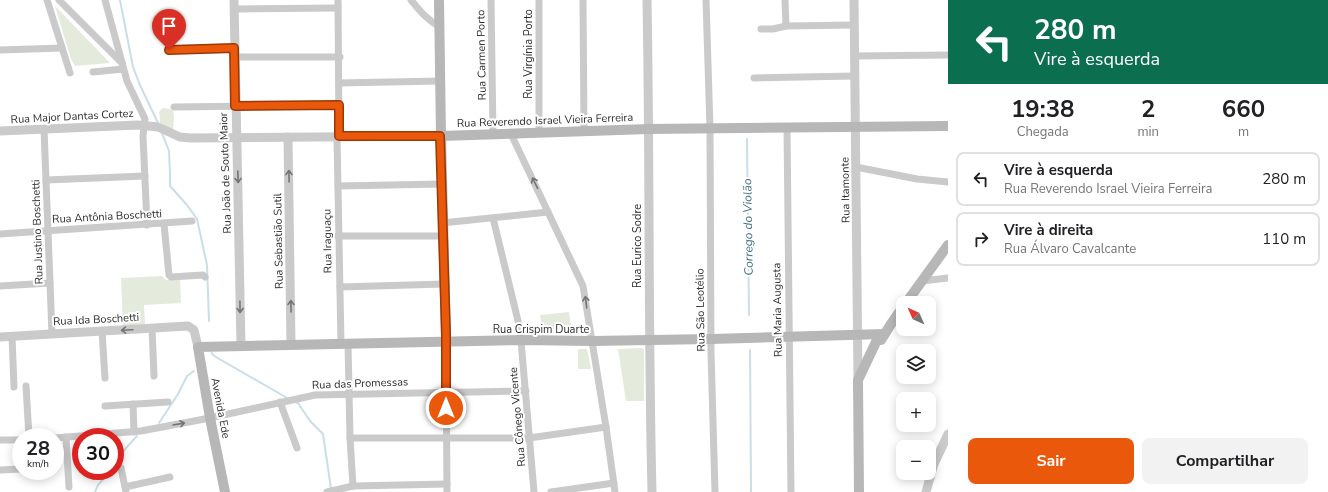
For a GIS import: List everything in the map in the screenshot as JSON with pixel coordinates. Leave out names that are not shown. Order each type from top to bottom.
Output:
[{"type":"main road","points":[[440,0],[440,136],[446,341]]},
{"type":"main road","name":"Rua Reverendo Israel Vieira Ferreira","points":[[440,136],[649,129],[948,126]]},
{"type":"main road","points":[[911,296],[948,246]]},
{"type":"main road","points":[[858,391],[884,335],[896,317]]},
{"type":"main road","points":[[860,492],[858,380],[876,342],[884,335]]},
{"type":"main road","name":"Rua Crispim Duarte","points":[[198,348],[446,341],[592,341],[884,335]]},
{"type":"main road","name":"Avenida Ede","points":[[198,348],[225,492]]},
{"type":"street","points":[[47,0],[70,73]]},
{"type":"street","points":[[59,0],[123,66]]},
{"type":"street","points":[[105,0],[123,66],[133,94],[145,119],[143,136],[147,224]]},
{"type":"street","points":[[411,0],[428,20],[440,27]]},
{"type":"street","name":"Rua Carmen Porto","points":[[491,0],[493,134]]},
{"type":"street","name":"Rua Virgínia Porto","points":[[539,0],[539,133]]},
{"type":"street","points":[[583,0],[584,131]]},
{"type":"street","name":"Rua Eurico Sodre","points":[[647,0],[652,492]]},
{"type":"street","name":"Rua São Leotélio","points":[[706,0],[710,128],[711,339],[715,492]]},
{"type":"street","points":[[785,0],[786,26]]},
{"type":"street","name":"Rua Itamonte","points":[[854,0],[858,380]]},
{"type":"street","points":[[234,5],[338,4]]},
{"type":"street","name":"Rua Iraguaçu","points":[[338,4],[340,57],[338,236],[344,344],[350,393],[350,438],[353,486]]},
{"type":"street","name":"Rua João de Souto Maior","points":[[234,5],[241,346]]},
{"type":"street","points":[[762,29],[773,29],[786,26],[854,25]]},
{"type":"street","points":[[0,49],[62,48]]},
{"type":"street","points":[[169,50],[340,57]]},
{"type":"street","points":[[855,56],[948,55]]},
{"type":"street","points":[[93,72],[123,66]]},
{"type":"street","points":[[754,78],[855,76]]},
{"type":"street","points":[[339,83],[440,81]]},
{"type":"street","points":[[174,107],[339,105]]},
{"type":"street","name":"Rua Reverendo Israel Vieira Ferreira","points":[[145,125],[158,127],[178,136],[190,138],[440,136]]},
{"type":"street","name":"Rua Major Dantas Cortez","points":[[0,131],[145,125]]},
{"type":"street","name":"Rua Maria Augusta","points":[[787,127],[788,337],[791,492]]},
{"type":"street","name":"Rua Justino Boschetti","points":[[44,129],[52,334]]},
{"type":"street","points":[[511,134],[583,286],[615,492]]},
{"type":"street","name":"Rua Sebastião Sutil","points":[[288,137],[291,345]]},
{"type":"street","points":[[856,167],[917,179],[948,182]]},
{"type":"street","points":[[46,180],[145,176]]},
{"type":"street","points":[[338,186],[442,184]]},
{"type":"street","points":[[442,223],[548,212]]},
{"type":"street","name":"Rua Cônego Vicente","points":[[493,218],[522,340],[534,492]]},
{"type":"street","name":"Rua Antônia Boschetti","points":[[0,234],[192,221]]},
{"type":"street","points":[[164,224],[168,273],[171,277],[203,275],[205,277]]},
{"type":"street","points":[[338,236],[442,236]]},
{"type":"street","points":[[922,281],[948,278]]},
{"type":"street","points":[[0,286],[50,283]]},
{"type":"street","points":[[340,287],[444,284]]},
{"type":"street","name":"Rua Ida Boschetti","points":[[0,337],[188,326],[193,329]]},
{"type":"street","points":[[152,328],[154,376]]},
{"type":"street","name":"Avenida Ede","points":[[193,329],[198,348]]},
{"type":"street","points":[[102,331],[105,378]]},
{"type":"street","points":[[12,336],[14,387]]},
{"type":"street","points":[[326,492],[353,486],[447,488],[446,341]]},
{"type":"street","points":[[26,386],[28,428]]},
{"type":"street","name":"Rua das Promessas","points":[[66,437],[134,432],[210,418],[315,395],[350,393],[526,391]]},
{"type":"street","points":[[104,406],[168,402]]},
{"type":"street","points":[[280,402],[297,448]]},
{"type":"street","points":[[133,404],[134,432]]},
{"type":"street","points":[[350,438],[529,438],[606,427]]},
{"type":"street","points":[[926,492],[934,464],[948,434]]},
{"type":"street","points":[[66,437],[69,487]]},
{"type":"street","points":[[0,440],[12,440]]},
{"type":"street","points":[[0,470],[12,469]]},
{"type":"street","points":[[123,480],[125,490],[170,477]]},
{"type":"street","points":[[551,492],[614,484]]},
{"type":"shaded area","points":[[55,6],[110,63],[75,66],[71,59]]},
{"type":"shaded area","points":[[164,108],[173,110],[173,130],[160,123],[159,112]]},
{"type":"shaded area","points":[[162,276],[166,280],[180,279],[181,303],[144,305],[145,324],[123,326],[121,278]]},
{"type":"shaded area","points":[[569,312],[572,333],[543,334],[540,315]]},
{"type":"shaded area","points":[[642,348],[644,350],[644,401],[626,401],[618,349]]},
{"type":"shaded area","points":[[578,349],[587,349],[591,369],[578,369]]},
{"type":"waterway","points":[[120,0],[133,67],[158,123]]},
{"type":"waterway","points":[[162,133],[169,151],[170,186],[197,219],[207,265],[209,321]]},
{"type":"waterway","name":"Corrego do Violão","points":[[747,139],[749,315]]},
{"type":"waterway","name":"Corrego do Violão","points":[[750,350],[751,492]]},
{"type":"waterway","points":[[212,353],[221,360],[289,399]]},
{"type":"waterway","points":[[159,423],[178,394],[187,376],[194,371]]},
{"type":"waterway","points":[[295,402],[298,403],[310,421],[323,434],[331,489]]},
{"type":"waterway","points":[[124,451],[137,436]]},
{"type":"waterway","points":[[95,492],[102,480]]},
{"type":"route","points":[[169,50],[234,48],[235,106],[339,105],[339,136],[440,136],[446,334],[446,408]]}]
